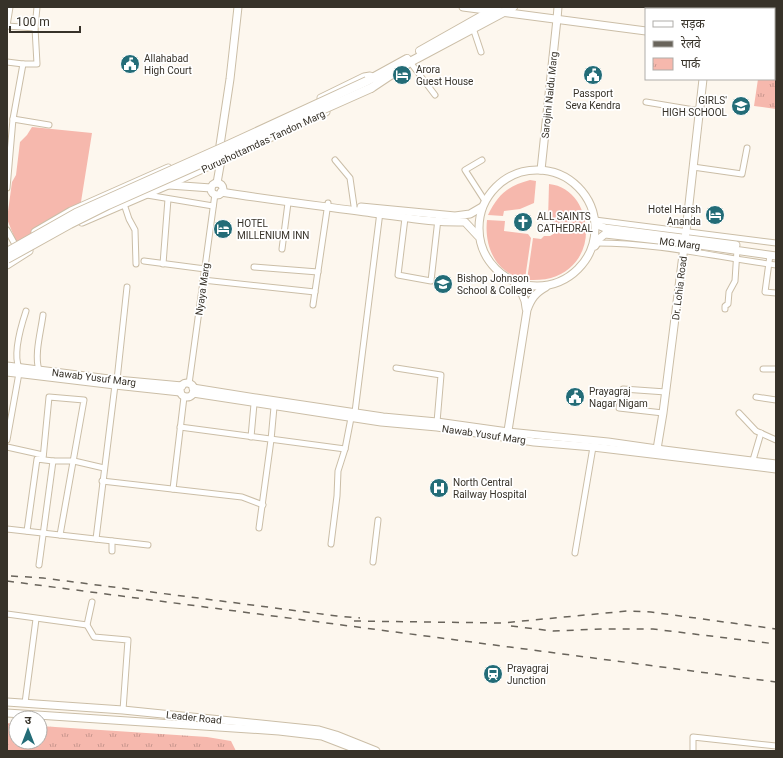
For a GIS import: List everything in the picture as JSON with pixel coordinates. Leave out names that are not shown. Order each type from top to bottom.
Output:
[{"type":"main road","points":[[217,191],[213,184],[217,183],[221,160],[220,145],[238,7]]},
{"type":"main road","points":[[463,7],[498,10],[558,20],[645,31]]},
{"type":"main road","name":"Purushottamdas Tandon Marg","points":[[372,83],[498,10],[513,7]]},
{"type":"main road","name":"Sarojini Naidu Marg","points":[[541,170],[558,20],[558,7]]},
{"type":"main road","name":"Sarojini Naidu Marg","points":[[558,20],[561,7]]},
{"type":"main road","name":"Purushottamdas Tandon Marg","points":[[372,83],[473,28],[498,10]]},
{"type":"main road","name":"Purushottamdas Tandon Marg","points":[[7,248],[71,211],[220,145],[364,77],[370,76],[372,83],[376,88],[168,185],[74,226],[7,265]]},
{"type":"main road","name":"Dr. Lohia Road","points":[[657,449],[666,392],[684,251],[703,80]]},
{"type":"main road","points":[[7,252],[76,213],[372,83]]},
{"type":"main road","points":[[7,259],[108,205],[372,83]]},
{"type":"main road","points":[[217,191],[288,203],[354,206],[405,218],[438,218],[465,216],[483,204],[497,186],[513,175],[522,172],[541,170],[560,175],[576,186],[589,201],[595,220],[595,234],[592,251]]},
{"type":"main road","points":[[168,185],[465,222],[478,236]]},
{"type":"main road","points":[[483,204],[479,216],[478,236],[480,247],[490,263],[505,277],[514,282],[529,286],[548,286]]},
{"type":"main road","name":"MG Marg","points":[[595,220],[600,226],[605,228],[685,237],[774,254]]},
{"type":"main road","name":"MG Marg","points":[[597,243],[605,234],[685,237],[737,250],[774,254]]},
{"type":"main road","points":[[526,310],[536,293],[572,275],[583,265],[597,243]]},
{"type":"main road","points":[[507,435],[526,310],[526,302],[514,282]]},
{"type":"main road","name":"Nawab Yusuf Marg","points":[[7,366],[19,370],[116,383],[256,398],[353,415],[381,422],[507,435],[776,469]]},
{"type":"main road","name":"Nawab Yusuf Marg","points":[[7,372],[19,370],[39,370],[116,383]]},
{"type":"main road","name":"Nawab Yusuf Marg","points":[[187,390],[274,407],[437,422],[507,435],[594,440],[776,464]]},
{"type":"main road","name":"Leader Road","points":[[7,702],[123,710],[311,732],[361,751]]},
{"type":"main road","name":"Leader Road","points":[[7,712],[279,731],[311,732],[325,730],[376,751]]},
{"type":"street","points":[[10,7],[7,26],[35,28]]},
{"type":"street","points":[[7,62],[37,64],[35,28],[37,7]]},
{"type":"street","points":[[473,28],[481,52]]},
{"type":"street","points":[[410,62],[435,95]]},
{"type":"street","points":[[7,188],[13,119],[23,64]]},
{"type":"street","points":[[646,102],[700,111]]},
{"type":"street","points":[[13,119],[49,125]]},
{"type":"street","points":[[693,167],[742,174],[747,148]]},
{"type":"street","points":[[335,160],[350,178],[354,206]]},
{"type":"street","points":[[482,160],[465,170],[483,204]]},
{"type":"street","name":"Nyaya Marg","points":[[173,489],[180,427],[187,390],[213,206],[217,191]]},
{"type":"street","points":[[144,195],[213,206]]},
{"type":"street","points":[[163,264],[168,199]]},
{"type":"street","points":[[282,249],[288,203]]},
{"type":"street","points":[[124,204],[129,219],[135,230],[136,264]]},
{"type":"street","points":[[313,305],[328,205]]},
{"type":"street","points":[[331,544],[337,496],[338,471],[353,415],[380,211]]},
{"type":"street","points":[[405,218],[398,275],[431,280],[438,218]]},
{"type":"street","points":[[7,230],[14,244],[22,255]]},
{"type":"street","points":[[685,237],[776,243]]},
{"type":"street","points":[[597,243],[630,244],[776,265]]},
{"type":"street","points":[[725,309],[725,306],[728,304],[729,292],[734,281],[737,250]]},
{"type":"street","points":[[774,254],[768,264],[765,292],[776,293]]},
{"type":"street","points":[[144,261],[205,269]]},
{"type":"street","points":[[254,267],[318,272]]},
{"type":"street","points":[[203,280],[315,292]]},
{"type":"street","points":[[96,539],[102,481],[116,383],[126,286]]},
{"type":"street","points":[[7,440],[19,370],[16,362],[19,339],[26,311]]},
{"type":"street","points":[[39,370],[37,355],[43,315]]},
{"type":"street","points":[[396,368],[441,374],[437,422]]},
{"type":"street","points":[[763,369],[776,369]]},
{"type":"street","points":[[663,414],[619,408],[623,389],[666,392]]},
{"type":"street","points":[[43,457],[50,397],[84,400],[60,535]]},
{"type":"street","points":[[756,397],[776,400]]},
{"type":"street","points":[[251,437],[254,404]]},
{"type":"street","points":[[259,528],[274,407]]},
{"type":"street","points":[[739,413],[756,430],[776,440]]},
{"type":"street","points":[[180,427],[345,449]]},
{"type":"street","points":[[753,460],[761,433]]},
{"type":"street","points":[[7,446],[53,461],[74,461],[104,468]]},
{"type":"street","points":[[576,553],[593,447]]},
{"type":"street","points":[[27,532],[37,459],[43,457]]},
{"type":"street","points":[[39,565],[42,533],[53,461]]},
{"type":"street","points":[[102,481],[242,497],[263,505]]},
{"type":"street","points":[[373,562],[378,520]]},
{"type":"street","points":[[7,529],[148,545]]},
{"type":"street","points":[[112,541],[112,551]]},
{"type":"street","points":[[92,602],[87,625],[94,637],[128,640],[123,710]]},
{"type":"street","points":[[7,614],[87,625]]},
{"type":"street","points":[[25,703],[36,618]]},
{"type":"street","points":[[693,751],[693,737],[776,746]]},
{"type":"green space","points":[[776,62],[776,109],[754,106],[758,80],[775,80]]},
{"type":"green space","points":[[32,127],[92,133],[80,208],[17,244],[7,219],[12,182],[16,175],[20,142]]},
{"type":"green space","points":[[530,180],[536,181],[534,203],[520,209],[504,211],[503,216],[488,215],[504,192],[522,182]]},
{"type":"green space","points":[[549,184],[558,186],[565,190],[577,201],[585,223],[586,235],[584,246],[579,257],[572,266],[563,273],[548,279],[527,280],[533,238],[541,239],[544,236],[550,236],[555,233],[556,227],[552,221],[548,220]]},
{"type":"green space","points":[[487,220],[505,221],[504,231],[528,234],[531,238],[525,279],[506,271],[494,258],[488,240]]},
{"type":"green space","points":[[7,723],[8,750],[48,750],[48,727],[207,737],[231,741],[236,751],[7,751]]},
{"type":"railway","points":[[11,576],[43,578],[360,618]]},
{"type":"railway","points":[[7,581],[776,682]]},
{"type":"railway","points":[[354,621],[502,623],[627,611],[651,612],[776,629]]},
{"type":"railway","points":[[511,626],[553,631],[653,629],[776,644]]},
{"type":"place","name":"Allahabad High Court","points":[[130,64]]},
{"type":"place","name":"Arora Guest House","points":[[402,75]]},
{"type":"place","name":"Passport Seva Kendra","points":[[593,75]]},
{"type":"place","name":"GIRLS' HIGH SCHOOL","points":[[741,106]]},
{"type":"place","name":"Hotel Harsh Ananda","points":[[715,215]]},
{"type":"place","name":"ALL SAINTS CATHEDRAL","points":[[523,222]]},
{"type":"place","name":"HOTEL MILLENIUM INN","points":[[223,229]]},
{"type":"place","name":"Bishop Johnson School & College","points":[[443,284]]},
{"type":"place","name":"Prayagraj Nagar Nigam","points":[[575,397]]},
{"type":"place","name":"North Central Railway Hospital","points":[[439,488]]},
{"type":"place","name":"Prayagraj Junction","points":[[493,674]]}]
